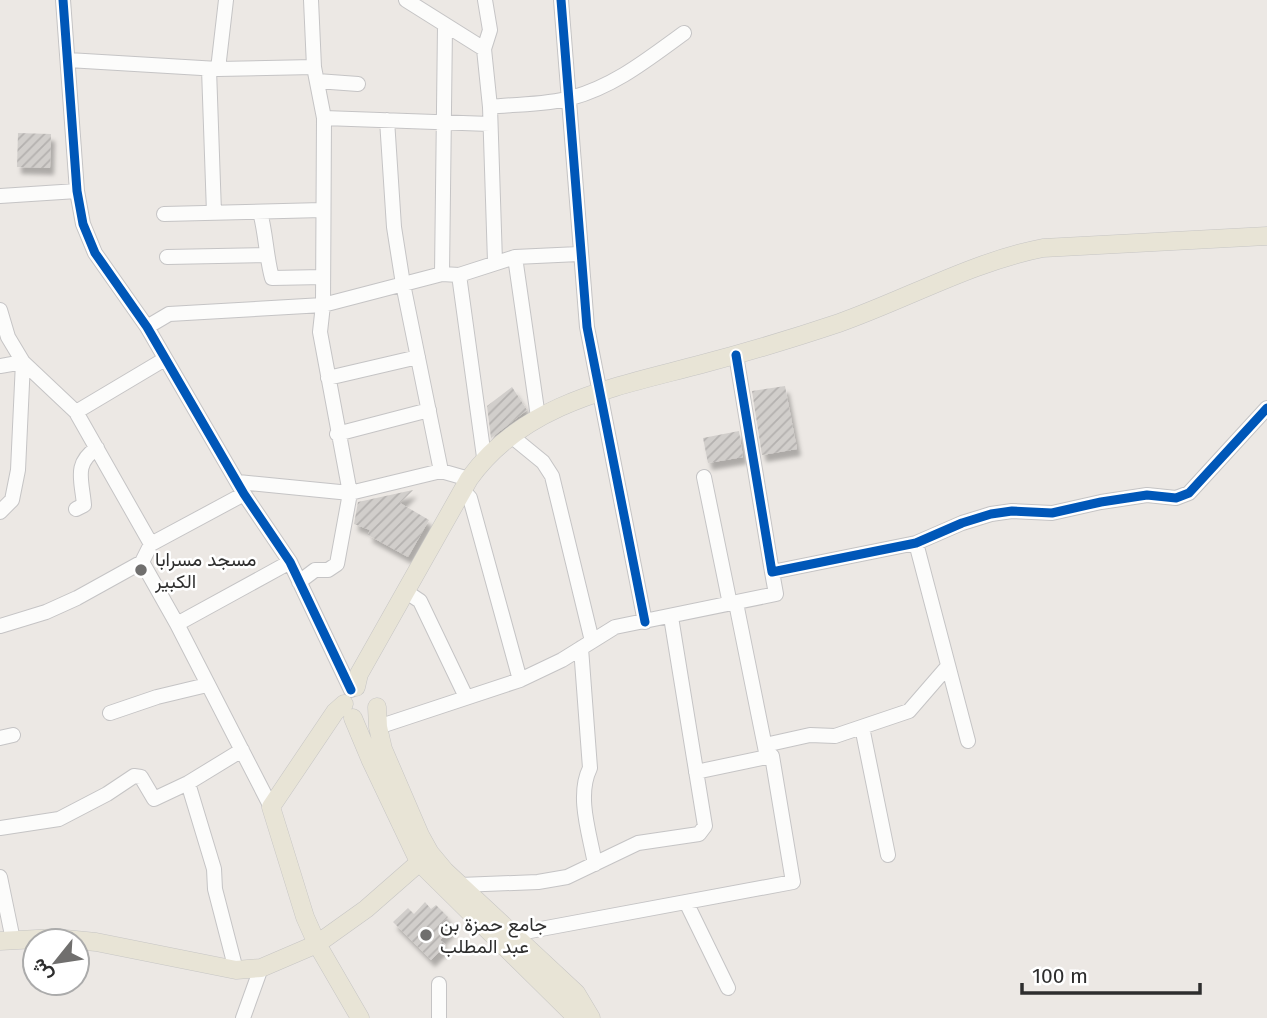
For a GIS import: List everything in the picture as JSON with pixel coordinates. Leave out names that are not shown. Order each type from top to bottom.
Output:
[{"type":"main road","points":[[577,1018],[425,857],[371,761],[351,700],[359,674],[466,484],[484,457],[510,435],[538,417],[598,392],[736,355],[840,322],[1012,254],[1043,248],[1267,236]]},
{"type":"main road","points":[[360,1018],[317,944],[305,917],[271,807],[335,712],[367,688],[376,695],[378,727],[383,749],[425,857],[460,885],[576,993],[591,1018]]},
{"type":"main road","points":[[351,700],[368,719],[377,707]]},
{"type":"main road","points":[[6,940],[55,938],[96,943],[236,970],[261,968],[317,944],[366,909],[425,857]]},
{"type":"street","points":[[63,0],[83,224],[95,253],[147,327],[241,488],[290,562],[351,700]]},
{"type":"street","points":[[214,213],[214,69],[226,0]]},
{"type":"street","points":[[299,582],[315,570],[328,570],[337,564],[351,493],[337,434],[320,332],[323,305],[324,118],[316,74],[311,0]]},
{"type":"street","points":[[406,0],[484,49]]},
{"type":"street","points":[[485,0],[490,30],[484,49],[490,107],[495,262]]},
{"type":"street","points":[[561,0],[579,254],[587,327],[645,622]]},
{"type":"street","points":[[442,274],[445,26]]},
{"type":"street","points":[[490,107],[569,99],[626,75],[684,33]]},
{"type":"street","points":[[68,60],[316,74],[358,84]]},
{"type":"street","points":[[324,118],[490,124]]},
{"type":"street","points":[[387,120],[394,227],[441,471]]},
{"type":"street","points":[[0,196],[78,191]]},
{"type":"street","points":[[164,214],[322,210]]},
{"type":"street","points":[[260,212],[272,278],[323,277]]},
{"type":"street","points":[[147,327],[169,314],[323,305],[442,274],[459,275],[515,257],[579,254]]},
{"type":"street","points":[[167,257],[266,256]]},
{"type":"street","points":[[515,257],[538,417]]},
{"type":"street","points":[[459,275],[484,457]]},
{"type":"street","points":[[0,310],[8,337],[23,362],[76,412],[151,544]]},
{"type":"street","points":[[378,727],[520,680],[562,660],[615,627],[776,594],[736,355]]},
{"type":"street","points":[[328,378],[418,357]]},
{"type":"street","points":[[76,412],[164,359]]},
{"type":"street","points":[[0,366],[23,362]]},
{"type":"street","points":[[0,512],[12,500],[18,470],[23,362]]},
{"type":"street","points":[[772,572],[916,543],[991,514],[1012,511],[1052,513],[1147,495],[1176,498],[1189,493],[1267,408]]},
{"type":"street","points":[[337,434],[429,410]]},
{"type":"street","points":[[510,435],[543,462],[552,476],[587,644],[590,768],[585,778],[584,799],[595,864]]},
{"type":"street","points":[[76,509],[84,505],[81,463],[85,456],[97,448]]},
{"type":"street","points":[[0,626],[57,608],[142,562],[151,544],[241,488],[351,493],[441,471],[466,484],[520,680]]},
{"type":"street","points":[[514,934],[793,882],[772,756],[766,751],[704,477]]},
{"type":"street","points":[[916,543],[968,741]]},
{"type":"street","points":[[142,562],[271,807]]},
{"type":"street","points":[[177,624],[290,562]]},
{"type":"street","points":[[405,591],[420,601],[467,697]]},
{"type":"street","points":[[460,885],[538,883],[567,877],[638,844],[699,834],[705,826],[671,617]]},
{"type":"street","points":[[696,772],[810,735],[835,736],[909,711],[948,666]]},
{"type":"street","points":[[110,713],[157,697],[207,685]]},
{"type":"street","points":[[862,727],[888,855]]},
{"type":"street","points":[[0,828],[59,820],[134,776],[141,777],[154,799],[188,783],[242,750]]},
{"type":"street","points":[[188,783],[214,869],[215,889],[236,970]]},
{"type":"street","points":[[0,877],[6,940]]},
{"type":"street","points":[[686,902],[728,988]]},
{"type":"street","points":[[243,1018],[261,968]]},
{"type":"street","points":[[439,984],[439,1018]]},
{"type":"building","points":[[18,133],[51,134],[50,168],[17,167]]},
{"type":"building","points":[[785,386],[797,449],[762,455],[752,391]]},
{"type":"building","points":[[512,387],[527,410],[491,438],[487,406]]},
{"type":"building","points":[[739,431],[743,457],[708,463],[703,438]]},
{"type":"building","points":[[413,490],[400,503],[429,520],[408,557],[368,535],[370,530],[354,524],[358,502]]},
{"type":"building","name":"جامع حمزة بن عبد المطلب","points":[[425,902],[431,909],[436,905],[448,917],[443,922],[451,929],[440,940],[446,945],[431,960],[393,922],[408,908],[414,914]]},
{"type":"cycle path","points":[[63,0],[77,191],[83,224],[95,253],[147,327],[244,494],[290,562],[351,690]]},
{"type":"cycle path","points":[[561,0],[587,327],[645,622]]},
{"type":"cycle path","points":[[736,355],[772,572],[916,543],[991,514],[1012,511],[1052,513],[1147,495],[1176,498],[1189,493],[1267,408]]},
{"type":"place","name":"مسجد مسرابا الكبير","points":[[141,570]]},
{"type":"place","name":"جامع حمزة بن عبد المطلب","points":[[426,935]]}]
